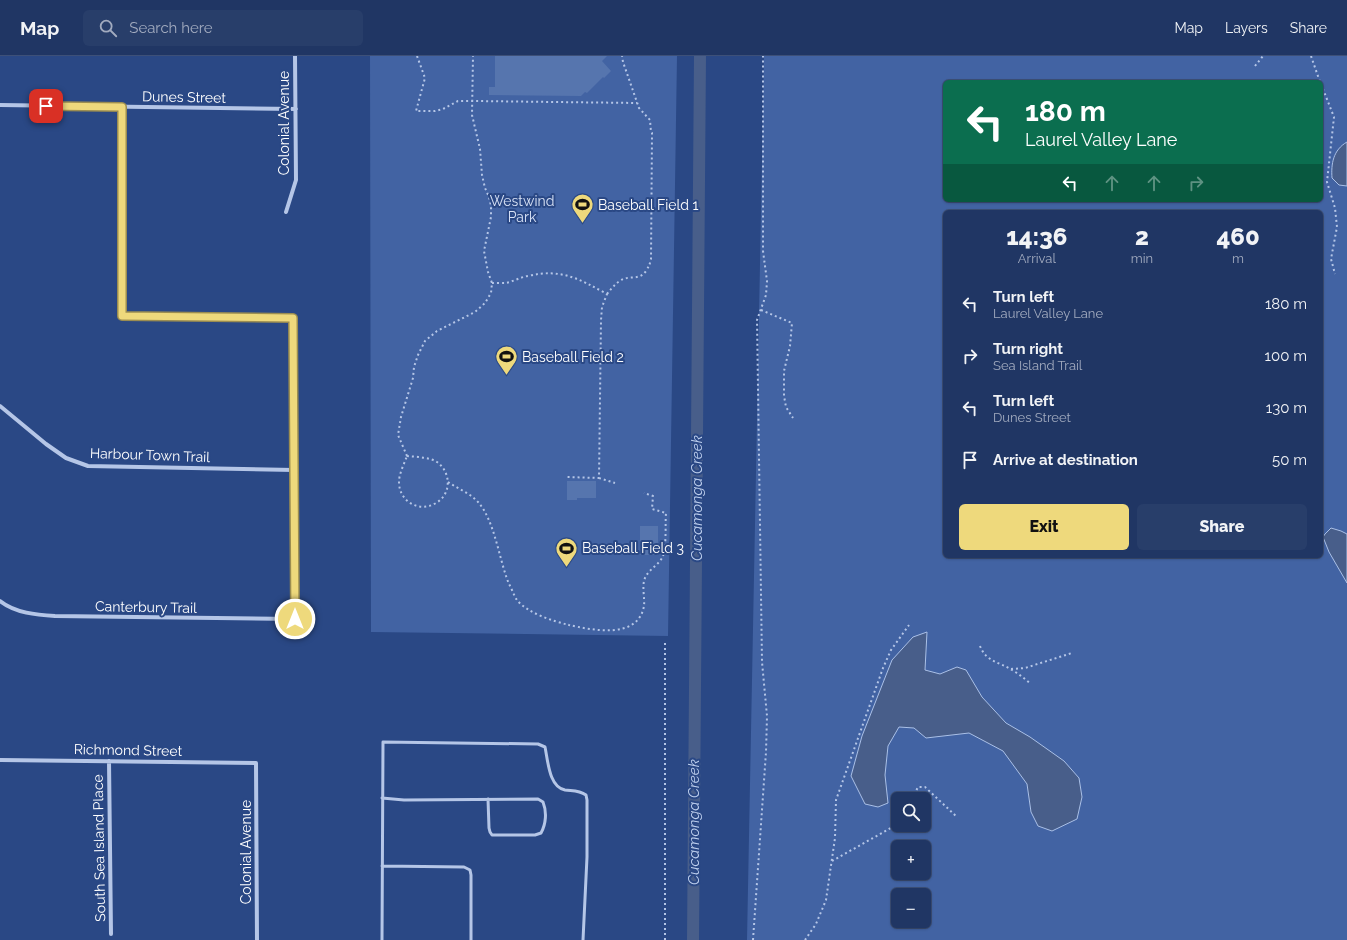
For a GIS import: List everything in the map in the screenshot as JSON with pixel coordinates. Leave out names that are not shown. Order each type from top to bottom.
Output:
[{"type":"street","name":"Colonial Avenue","points":[[286,212],[296,180],[295,56]]},
{"type":"street","name":"Dunes Street","points":[[0,105],[296,109]]},
{"type":"street","points":[[122,107],[122,316],[293,318],[294,470]]},
{"type":"street","name":"Harbour Town Trail","points":[[0,406],[46,444],[66,458],[88,466],[294,470]]},
{"type":"street","name":"Canterbury Trail","points":[[0,601],[6,606],[31,614],[55,616],[295,619],[294,470]]},
{"type":"street","name":"Richmond Street","points":[[0,760],[256,763]]},
{"type":"street","name":"South Sea Island Place","points":[[110,761],[111,934]]},
{"type":"street","name":"Colonial Avenue","points":[[256,763],[257,940]]},
{"type":"lane","points":[[382,940],[383,742],[538,744],[544,747],[552,780],[557,788],[580,791],[586,795],[587,857],[583,940]]},
{"type":"lane","points":[[382,798],[404,800],[538,799],[543,802],[546,808],[544,827],[541,833],[535,835],[492,834],[489,828],[488,800]]},
{"type":"lane","points":[[382,866],[464,867],[470,870],[471,940]]},
{"type":"path","points":[[417,56],[425,78],[416,111],[443,109],[458,101],[636,103]]},
{"type":"path","points":[[407,456],[428,458],[443,467],[447,474],[447,490],[438,503],[431,506],[415,506],[408,502],[403,496],[399,482],[407,456],[398,435],[401,417],[413,378],[414,367],[418,354],[425,341],[437,331],[475,312],[485,303],[491,292],[492,283],[488,272],[484,251],[491,217],[491,206],[482,175],[480,149],[472,115],[473,56]]},
{"type":"path","points":[[599,478],[602,307],[607,294],[621,280],[643,275],[650,265],[652,133],[650,120],[638,108],[636,103],[622,56]]},
{"type":"path","points":[[753,940],[766,759],[767,716],[762,654],[757,320],[766,294],[767,281],[763,251],[763,56]]},
{"type":"path","points":[[1255,66],[1263,56]]},
{"type":"path","points":[[1311,56],[1320,80]]},
{"type":"path","points":[[1323,88],[1334,117],[1327,182],[1335,208],[1338,227],[1331,259],[1336,274]]},
{"type":"path","points":[[492,283],[505,283],[526,276],[549,273],[566,275],[580,279],[607,294]]},
{"type":"path","points":[[760,310],[792,323],[790,346],[784,371],[784,396],[786,407],[793,418]]},
{"type":"path","points":[[567,477],[599,478],[615,483]]},
{"type":"path","points":[[448,482],[469,494],[478,502],[486,513],[494,534],[505,574],[517,600],[523,605],[547,618],[582,628],[602,631],[618,630],[637,621],[642,614],[644,606],[646,576],[663,557],[666,513],[652,509],[653,496],[644,493]]},
{"type":"path","points":[[805,940],[816,924],[826,900],[835,838],[836,800],[883,668],[891,650],[909,625]]},
{"type":"path","points":[[665,643],[665,940]]},
{"type":"path","points":[[980,646],[982,651],[993,662],[1011,669],[1031,684]]},
{"type":"path","points":[[1011,669],[1025,668],[1072,652]]},
{"type":"path","points":[[916,792],[918,787],[925,787],[930,792]]},
{"type":"path","points":[[931,793],[957,817]]},
{"type":"path","points":[[832,861],[891,828]]},
{"type":"green space","name":"Westwind Park","points":[[370,56],[677,56],[668,636],[371,632]]},
{"type":"green space","points":[[764,56],[1347,56],[1347,940],[747,940]]},
{"type":"shaded area","points":[[1347,142],[1347,186],[1339,185],[1332,178],[1332,173],[1336,153],[1342,145]]},
{"type":"shaded area","points":[[1331,528],[1347,534],[1347,583],[1329,552],[1323,537]]},
{"type":"shaded area","points":[[927,632],[925,670],[940,674],[957,667],[966,670],[982,697],[1006,723],[1030,737],[1064,761],[1079,778],[1082,797],[1077,819],[1052,831],[1038,826],[1031,812],[1027,784],[1003,751],[969,733],[926,738],[914,728],[899,727],[888,746],[885,775],[888,803],[878,807],[865,804],[851,776],[862,736],[892,660],[913,637]]},
{"type":"building","points":[[495,56],[607,56],[602,61],[611,71],[587,93],[585,92],[581,96],[489,95],[489,87],[495,87]]},
{"type":"building","points":[[567,481],[596,481],[596,498],[577,498],[577,500],[567,500]]},
{"type":"building","points":[[640,526],[658,526],[658,555],[640,555]]},
{"type":"waterway","name":"Cucamonga Creek","points":[[693,940],[700,56]]},
{"type":"place","name":"Baseball Field 1","points":[[583,224]]},
{"type":"place","name":"Baseball Field 2","points":[[506,376]]},
{"type":"place","name":"Baseball Field 3","points":[[566,568]]},
{"type":"route","points":[[46,106],[122,107],[122,316],[293,318],[295,619]]}]
